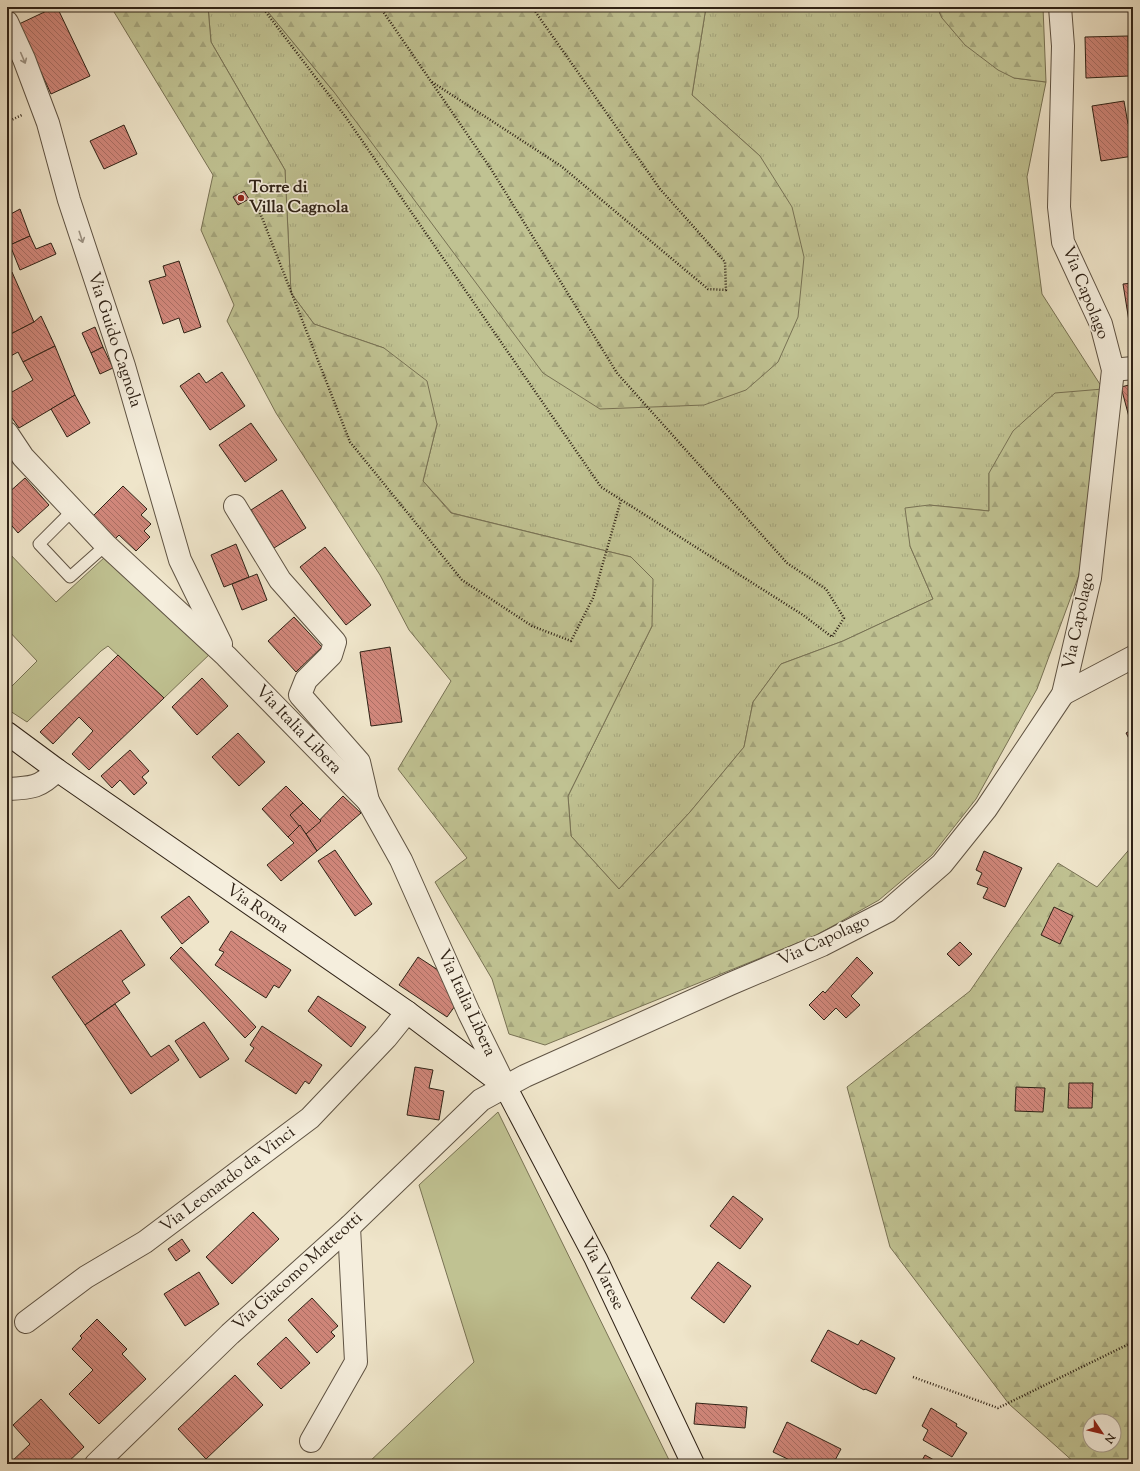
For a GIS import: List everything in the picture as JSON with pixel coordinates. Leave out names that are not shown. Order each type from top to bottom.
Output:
[{"type":"street","name":"Via Capolago","points":[[505,1086],[730,984],[822,945],[888,911],[942,864],[986,809],[1063,694],[1090,578],[1123,369],[1063,242],[1059,207],[1063,46],[1060,7]]},
{"type":"street","name":"Via Guido Cagnola","points":[[7,22],[24,59],[48,123],[69,200],[124,366],[180,560],[226,656]]},
{"type":"street","name":"Via Italia Libera","points":[[7,433],[15,461],[73,510],[106,545],[226,656],[368,801],[401,860],[469,1012],[505,1086]]},
{"type":"street","points":[[235,506],[280,580],[335,642],[331,655],[306,680],[300,695],[358,762],[368,801]]},
{"type":"street","name":"Via Capolago","points":[[1063,694],[1133,657]]},
{"type":"street","name":"Via Roma","points":[[7,733],[57,770],[407,1012],[505,1086]]},
{"type":"street","points":[[7,788],[31,788],[47,780],[57,770]]},
{"type":"street","name":"Via Leonardo da Vinci","points":[[26,1322],[86,1277],[145,1242],[310,1118],[386,1038],[407,1012]]},
{"type":"street","name":"Via Giacomo Matteotti","points":[[96,1464],[230,1334],[349,1227],[481,1100],[505,1086]]},
{"type":"street","name":"Via Varese","points":[[505,1086],[596,1258],[693,1464]]},
{"type":"street","points":[[311,1441],[356,1362],[349,1227]]},
{"type":"lane","points":[[73,510],[39,544],[70,577],[106,545]]},
{"type":"path","points":[[262,7],[345,116],[601,487],[803,615],[832,637],[844,618],[826,589],[787,563],[617,373],[491,169],[380,7]]},
{"type":"path","points":[[431,80],[561,166],[708,289],[726,290],[726,262],[660,189],[532,7]]},
{"type":"path","points":[[259,210],[350,442],[462,580],[532,626],[571,641],[593,598],[620,500]]},
{"type":"path","points":[[913,1376],[998,1408],[1133,1342]]},
{"type":"green space","points":[[111,7],[208,7],[211,42],[285,170],[291,293],[314,324],[384,348],[427,381],[437,424],[423,481],[451,513],[631,557],[653,579],[652,626],[568,796],[571,836],[619,889],[690,812],[744,747],[753,702],[781,664],[843,641],[933,599],[910,546],[905,508],[929,505],[989,511],[989,473],[1013,431],[1055,393],[1103,389],[1079,575],[1037,689],[976,799],[932,855],[879,900],[815,936],[545,1045],[509,1034],[492,979],[435,882],[467,858],[398,769],[451,681],[409,630],[380,575],[276,413],[227,321],[234,305],[201,230],[213,175]]},
{"type":"green space","points":[[208,7],[264,7],[334,92],[760,156],[692,95],[706,7],[937,7],[942,18],[1014,78],[1046,82],[1027,177],[1042,294],[1103,389],[989,473],[989,511],[929,505],[910,546],[933,599],[843,641],[781,664],[753,702],[744,747],[690,812],[619,889],[571,836],[568,796],[652,626],[631,557],[452,513],[423,481],[437,424],[384,348],[314,324],[291,293],[285,170],[211,42]]},
{"type":"green space","points":[[264,7],[706,7],[692,95],[760,156],[792,207],[804,257],[798,317],[778,362],[746,390],[704,405],[600,409],[543,373],[334,92]]},
{"type":"green space","points":[[937,7],[1043,7],[1046,82],[1014,78],[998,70],[965,45],[942,18]]},
{"type":"green space","points":[[7,551],[56,602],[106,556],[212,652],[164,698],[108,646],[27,722],[7,709],[7,691],[37,661],[7,629]]},
{"type":"green space","points":[[1133,845],[1133,1464],[1076,1464],[1009,1404],[890,1247],[847,1087],[970,991],[1058,863],[1097,887]]},
{"type":"green space","points":[[498,1112],[671,1464],[367,1464],[474,1362],[419,1185]]},
{"type":"building","points":[[57,7],[90,76],[51,94],[19,24]]},
{"type":"building","points":[[1128,36],[1129,76],[1086,78],[1085,37]]},
{"type":"building","points":[[1124,101],[1128,124],[1133,123],[1133,156],[1101,161],[1092,106]]},
{"type":"building","points":[[124,125],[137,154],[104,169],[90,141]]},
{"type":"building","name":"Torre di Villa Cagnola","points":[[244,191],[249,199],[238,205],[233,197]]},
{"type":"building","points":[[20,209],[30,236],[10,245],[7,239],[7,216]]},
{"type":"building","points":[[30,236],[36,249],[51,243],[56,254],[20,270],[10,245]]},
{"type":"building","points":[[179,261],[201,327],[184,333],[179,318],[163,324],[149,281],[166,276],[163,266]]},
{"type":"building","points":[[12,272],[34,322],[7,336],[7,275]]},
{"type":"building","points":[[1133,283],[1133,339],[1132,340],[1123,284]]},
{"type":"building","points":[[41,316],[55,346],[23,362],[18,352],[7,358],[7,336],[34,322]]},
{"type":"building","points":[[95,327],[103,347],[91,353],[82,333]]},
{"type":"building","points":[[55,346],[75,395],[19,428],[7,411],[7,381],[12,392],[33,380],[23,362]]},
{"type":"building","points":[[103,347],[113,368],[100,374],[91,353]]},
{"type":"building","points":[[222,372],[245,406],[210,430],[180,386],[199,373],[206,383]]},
{"type":"building","points":[[1133,384],[1133,416],[1129,417],[1121,387]]},
{"type":"building","points":[[75,395],[90,423],[67,437],[51,409]]},
{"type":"building","points":[[251,423],[277,460],[245,482],[219,445]]},
{"type":"building","points":[[25,478],[49,505],[18,533],[7,520],[7,494]]},
{"type":"building","points":[[123,486],[147,509],[141,515],[151,524],[144,531],[150,537],[136,551],[119,535],[115,539],[93,516]]},
{"type":"building","points":[[282,490],[306,528],[274,548],[251,510]]},
{"type":"building","points":[[236,544],[249,577],[224,587],[211,555]]},
{"type":"building","points":[[325,547],[371,605],[346,625],[300,567]]},
{"type":"building","points":[[257,574],[267,600],[242,610],[232,584]]},
{"type":"building","points":[[294,617],[322,647],[296,672],[268,641]]},
{"type":"building","points":[[390,647],[402,722],[371,726],[360,652]]},
{"type":"building","points":[[118,655],[164,698],[89,770],[72,754],[93,731],[79,717],[53,744],[40,732]]},
{"type":"building","points":[[202,678],[228,706],[197,735],[172,707]]},
{"type":"building","points":[[1133,729],[1133,746],[1126,733]]},
{"type":"building","points":[[238,733],[265,762],[239,786],[212,757]]},
{"type":"building","points":[[130,750],[149,771],[142,777],[147,783],[134,795],[120,780],[112,788],[101,776]]},
{"type":"building","points":[[286,786],[303,803],[290,815],[300,825],[288,837],[262,809]]},
{"type":"building","points":[[343,796],[361,813],[317,851],[306,834]]},
{"type":"building","points":[[303,803],[321,821],[306,834],[290,815]]},
{"type":"building","points":[[300,825],[317,851],[281,881],[267,865],[294,843],[288,837]]},
{"type":"building","points":[[335,850],[372,904],[355,916],[318,861]]},
{"type":"building","points":[[984,851],[1022,868],[1005,907],[983,898],[988,888],[977,884],[982,873],[976,870]]},
{"type":"building","points":[[189,896],[209,922],[182,944],[161,917]]},
{"type":"building","points":[[1054,907],[1073,916],[1060,944],[1041,935]]},
{"type":"building","points":[[121,930],[145,965],[122,981],[130,993],[85,1025],[52,977]]},
{"type":"building","points":[[231,931],[291,970],[279,988],[274,985],[266,998],[215,965],[224,952],[219,950]]},
{"type":"building","points":[[960,942],[972,954],[959,966],[947,954]]},
{"type":"building","points":[[181,947],[256,1027],[245,1038],[170,958]]},
{"type":"building","points":[[418,957],[438,970],[455,1006],[447,1017],[399,985]]},
{"type":"building","points":[[857,957],[873,973],[851,996],[860,1005],[846,1018],[836,1008],[824,1020],[809,1005],[823,991],[825,993]]},
{"type":"building","points":[[318,996],[366,1027],[351,1047],[308,1011]]},
{"type":"building","points":[[115,1004],[151,1057],[169,1045],[179,1060],[131,1094],[85,1025]]},
{"type":"building","points":[[204,1022],[229,1059],[200,1078],[175,1041]]},
{"type":"building","points":[[262,1026],[322,1065],[309,1084],[305,1081],[296,1094],[245,1061],[254,1048],[250,1045]]},
{"type":"building","points":[[415,1067],[433,1070],[429,1088],[444,1091],[439,1120],[407,1115]]},
{"type":"building","points":[[1069,1083],[1093,1083],[1092,1108],[1068,1108]]},
{"type":"building","points":[[1016,1087],[1045,1088],[1043,1112],[1015,1111]]},
{"type":"building","points":[[733,1196],[763,1219],[740,1249],[710,1226]]},
{"type":"building","points":[[253,1212],[279,1239],[232,1284],[206,1257]]},
{"type":"building","points":[[182,1239],[190,1251],[176,1261],[168,1249]]},
{"type":"building","points":[[718,1262],[751,1286],[724,1323],[691,1298]]},
{"type":"building","points":[[199,1272],[219,1304],[185,1326],[164,1294]]},
{"type":"building","points":[[312,1298],[338,1326],[331,1332],[335,1336],[317,1353],[288,1320]]},
{"type":"building","points":[[97,1319],[127,1349],[122,1354],[146,1379],[99,1424],[69,1394],[93,1370],[72,1349],[82,1338],[80,1336]]},
{"type":"building","points":[[828,1330],[858,1345],[861,1340],[895,1358],[876,1394],[865,1389],[864,1390],[811,1361]]},
{"type":"building","points":[[286,1337],[310,1363],[281,1389],[257,1364]]},
{"type":"building","points":[[235,1375],[263,1405],[206,1459],[178,1429]]},
{"type":"building","points":[[41,1399],[84,1447],[66,1464],[9,1464],[30,1444],[13,1425]]},
{"type":"building","points":[[696,1403],[747,1407],[745,1428],[694,1424]]},
{"type":"building","points":[[931,1408],[957,1424],[956,1426],[967,1433],[952,1457],[923,1440],[928,1430],[922,1426]]},
{"type":"building","points":[[787,1422],[841,1449],[833,1464],[798,1464],[773,1452]]},
{"type":"building","points":[[925,1455],[941,1464],[920,1464]]},
{"type":"place","name":"Torre di Villa Cagnola","points":[[241,198]]}]
